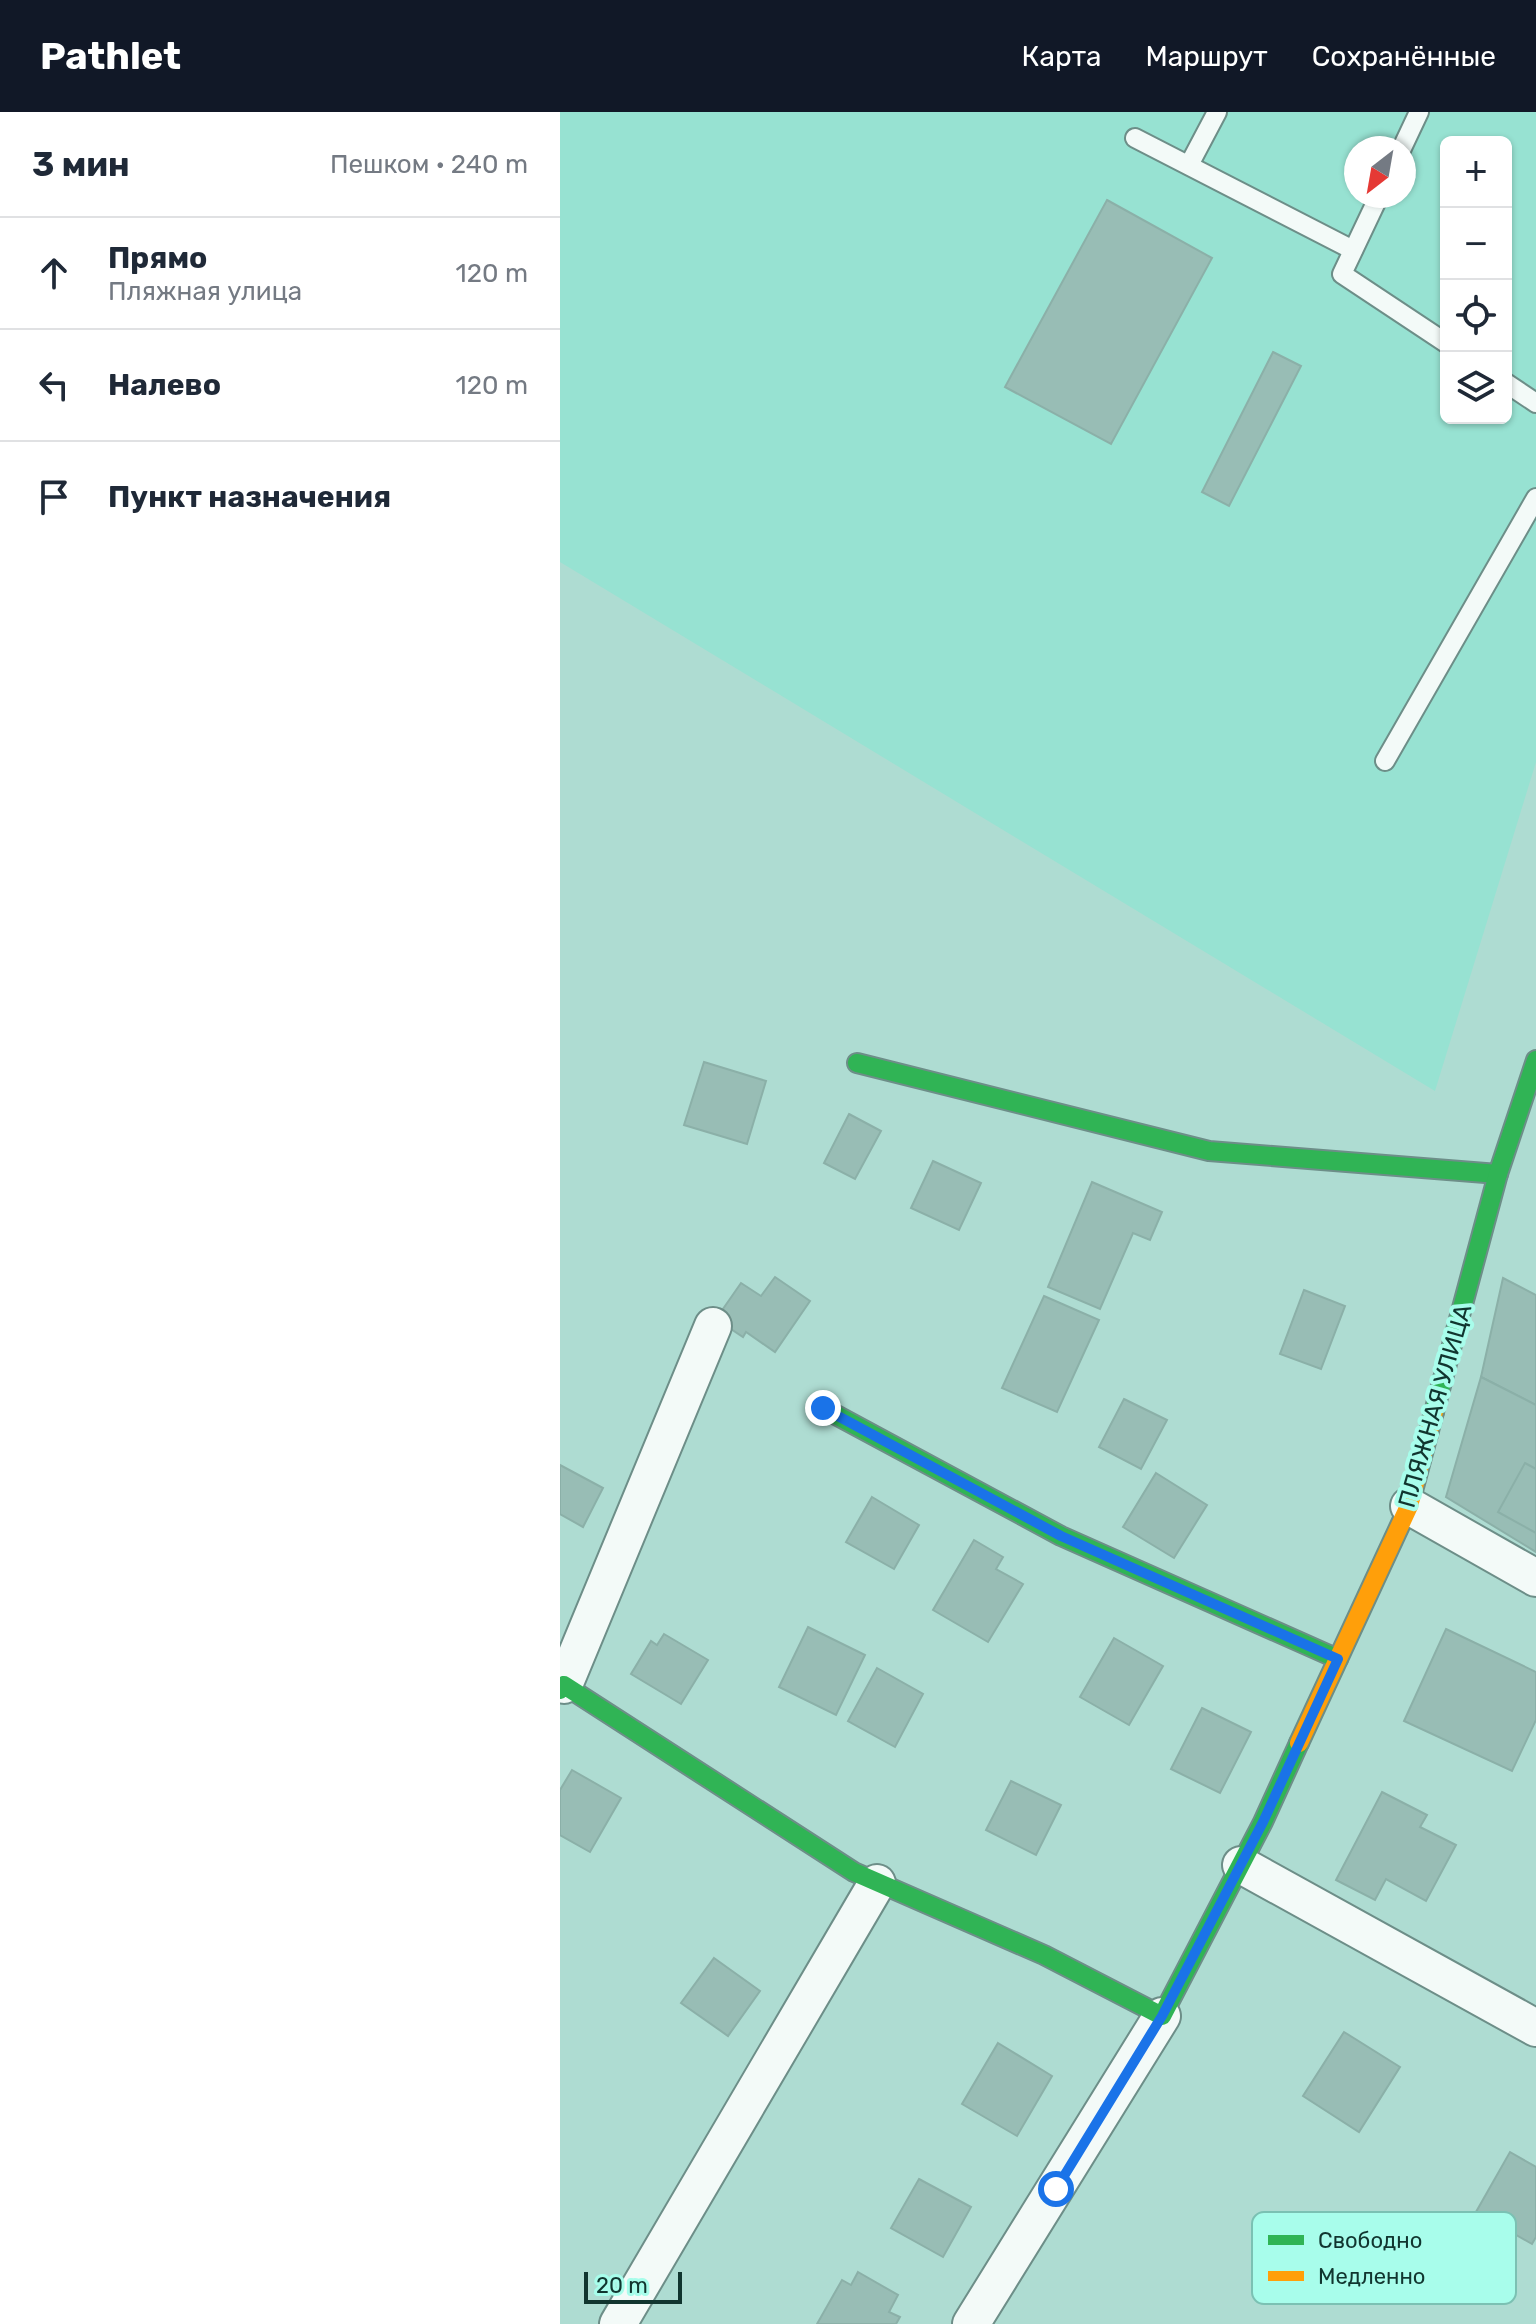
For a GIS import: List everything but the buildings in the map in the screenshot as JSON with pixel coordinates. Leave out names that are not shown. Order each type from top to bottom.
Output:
[{"type":"street","name":"ПЛЯЖНАЯ УЛИЦА","points":[[971,2324],[1162,2016],[1263,1822],[1409,1506],[1498,1174],[1536,1060]]},
{"type":"street","points":[[857,1063],[1209,1151],[1498,1174]]},
{"type":"street","points":[[713,1326],[561,1686],[854,1872],[1044,1955],[1162,2016]]},
{"type":"street","points":[[823,1408],[1061,1536],[1338,1659]]},
{"type":"street","points":[[1409,1506],[1536,1578]]},
{"type":"street","points":[[1241,1865],[1536,2028]]},
{"type":"street","points":[[618,2324],[877,1883]]},
{"type":"lane","points":[[1189,165],[1217,112]]},
{"type":"lane","points":[[1408,136],[1419,112]]},
{"type":"lane","points":[[1135,138],[1353,250]]},
{"type":"lane","points":[[1373,208],[1342,274],[1440,339]]},
{"type":"lane","points":[[1512,387],[1536,403]]},
{"type":"lane","points":[[1385,761],[1536,498]]},
{"type":"shaded area","points":[[560,112],[1536,112],[1536,762],[1435,1091],[560,562]]},
{"type":"traffic: fast","points":[[1434,1412],[1498,1174],[1536,1060]]},
{"type":"traffic: fast","points":[[857,1063],[1209,1151],[1498,1174]]},
{"type":"traffic: fast","points":[[823,1408],[1061,1536],[1338,1659]]},
{"type":"traffic: fast","points":[[560,1690],[564,1685],[854,1872],[1044,1955],[1162,2016],[1263,1822],[1299,1743]]},
{"type":"traffic: slow","points":[[1299,1743],[1409,1506],[1434,1412]]},
{"type":"route","points":[[823,1408],[1061,1536],[1338,1659],[1263,1822],[1162,2016],[1056,2189]]}]
